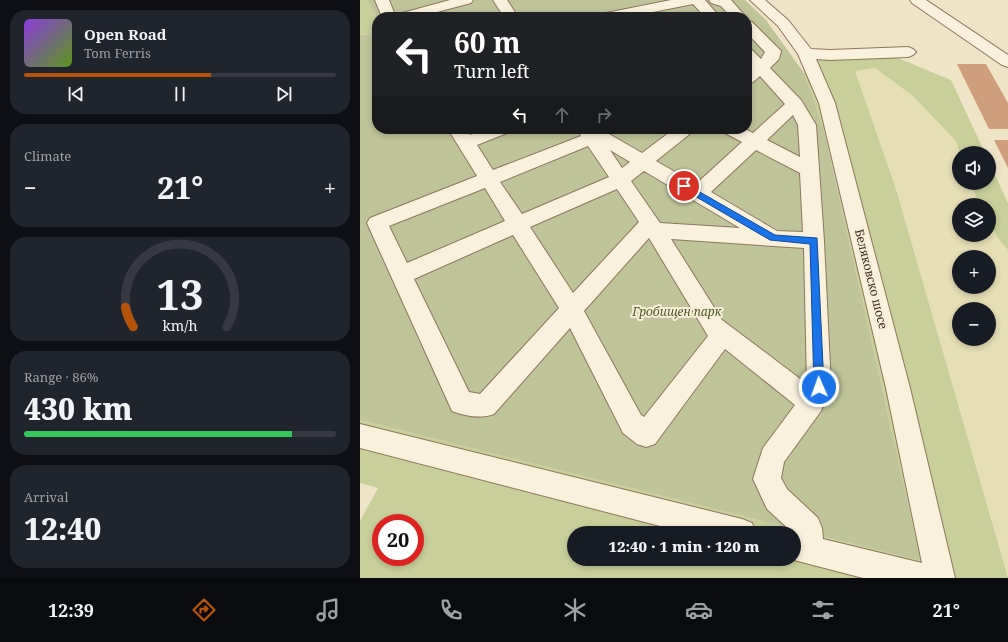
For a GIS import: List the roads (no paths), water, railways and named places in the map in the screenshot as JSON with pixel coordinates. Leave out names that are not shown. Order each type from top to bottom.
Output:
[{"type":"street","points":[[382,0],[387,12]]},
{"type":"street","points":[[420,12],[466,0]]},
{"type":"street","points":[[500,0],[508,12]]},
{"type":"street","points":[[624,12],[693,0]]},
{"type":"street","points":[[917,0],[1008,62]]},
{"type":"street","points":[[705,9],[726,3],[735,12]]},
{"type":"street","points":[[752,15],[764,6]]},
{"type":"street","name":"Беляковско шосе","points":[[764,6],[783,23],[806,53],[827,104],[898,388],[940,578]]},
{"type":"street","points":[[752,30],[773,51],[771,59],[752,69]]},
{"type":"street","points":[[806,53],[830,54],[908,52]]},
{"type":"street","points":[[752,71],[789,98],[807,124],[814,241],[819,387],[812,403],[772,457],[767,479],[777,499],[808,528],[802,548],[922,578]]},
{"type":"street","points":[[698,193],[755,141],[789,98]]},
{"type":"street","points":[[472,134],[461,136],[572,310],[632,424],[646,435],[723,334]]},
{"type":"street","points":[[589,134],[488,179],[376,223],[461,403],[485,406],[572,310],[652,226]]},
{"type":"street","points":[[595,134],[620,180],[652,226],[714,327],[812,403]]},
{"type":"street","points":[[597,134],[773,238]]},
{"type":"street","points":[[401,275],[620,180],[679,134]]},
{"type":"street","points":[[741,134],[810,170]]},
{"type":"street","points":[[652,226],[814,241]]},
{"type":"street","points":[[360,436],[714,526]]},
{"type":"park label","name":"Гробищен парк","points":[[677,312]]}]
